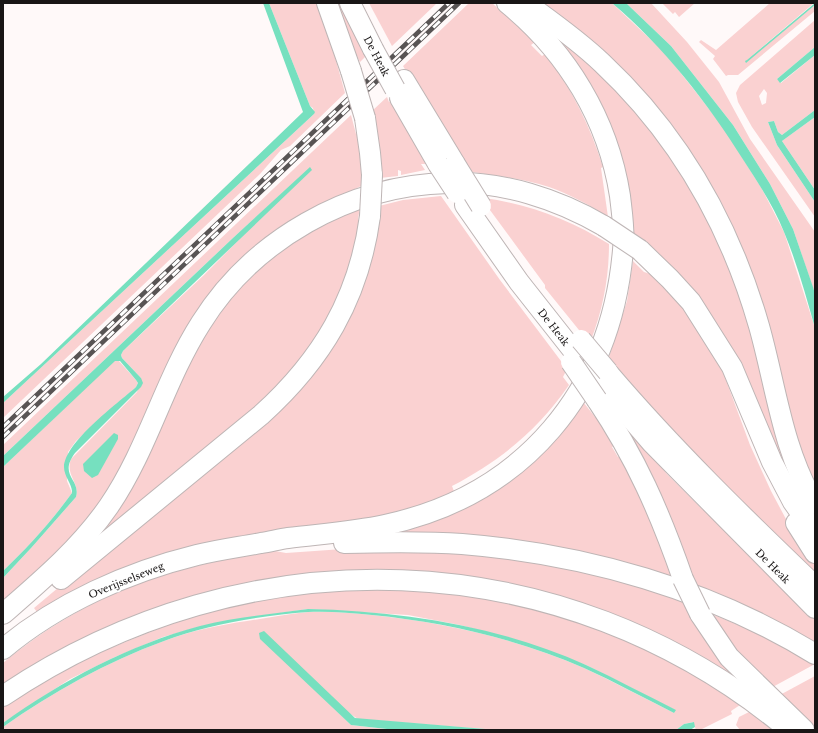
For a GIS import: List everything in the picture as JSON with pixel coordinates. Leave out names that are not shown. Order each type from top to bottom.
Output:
[{"type":"highway","points":[[3,624],[189,475],[260,415],[296,381],[327,340],[347,302],[363,256],[370,216],[372,175],[365,118],[351,70],[327,3]]},
{"type":"highway","name":"De Heak","points":[[350,3],[378,45],[446,164],[473,206],[525,268],[572,348],[652,443],[815,608]]},
{"type":"highway","name":"De Heak","points":[[365,3],[378,45]]},
{"type":"highway","points":[[262,543],[285,538],[354,530],[401,522],[440,509],[479,490],[514,466],[530,452],[558,422],[587,380],[600,352],[608,332],[618,292],[624,242],[621,203],[613,162],[600,124],[580,85],[541,34],[507,3]]},
{"type":"highway","points":[[526,3],[579,43],[624,84],[664,131],[694,173],[717,214],[740,268],[761,333],[785,435],[801,479],[815,504]]},
{"type":"highway","points":[[3,614],[70,554],[105,512],[130,470],[182,357],[202,322],[240,274],[256,258],[287,235],[322,214],[359,199],[401,188],[450,183],[493,187],[528,193],[578,211],[640,250],[663,271],[696,310],[732,367],[762,440],[793,502],[815,533]]},
{"type":"highway","points":[[717,345],[777,488],[793,518],[815,553]]},
{"type":"highway","points":[[572,348],[603,386],[629,450],[663,522],[683,579],[700,614],[753,693]]},
{"type":"highway","name":"De Heak","points":[[603,386],[675,446],[753,526],[815,586]]},
{"type":"highway","points":[[262,543],[287,546],[376,542],[461,544],[560,557],[605,567],[686,592],[737,614],[815,654]]},
{"type":"highway","name":"Overijsselseweg","points":[[3,649],[30,628],[58,611],[120,580],[178,560],[219,550],[262,543]]},
{"type":"highway","points":[[3,696],[76,652],[125,629],[169,612],[255,590],[312,582],[355,580],[410,581],[451,584],[489,590],[555,605],[616,626],[655,643],[753,693],[804,730]]},
{"type":"highway","points":[[769,706],[789,730]]},
{"type":"shaded area","points":[[263,3],[269,3],[310,106],[315,112],[314,114],[3,403],[3,397],[41,364],[303,112]]},
{"type":"shaded area","points":[[269,3],[320,3],[345,93],[290,146],[281,150],[260,174],[3,418],[3,403],[314,114],[313,108],[310,106]]},
{"type":"shaded area","points":[[334,3],[344,3],[366,47],[362,50],[365,57],[360,62],[357,56],[355,56]]},
{"type":"shaded area","points":[[369,3],[437,3],[392,46]]},
{"type":"shaded area","points":[[469,3],[492,3],[535,42],[531,45],[542,56],[545,54],[564,80],[586,122],[603,167],[601,168],[608,217],[579,200],[549,187],[519,179],[467,171],[403,66]]},
{"type":"shaded area","points":[[536,3],[612,3],[664,52],[725,130],[762,189],[784,232],[815,328],[815,492],[710,189]]},
{"type":"shaded area","points":[[612,3],[626,3],[671,46],[733,125],[770,184],[793,229],[813,287],[815,294],[815,328],[789,244],[776,214],[761,187],[730,139],[684,77],[650,38]]},
{"type":"shaded area","points":[[626,3],[651,3],[687,42],[719,82],[750,139],[815,232],[815,294],[793,229],[770,184],[733,125],[671,46]]},
{"type":"shaded area","points":[[662,3],[695,3],[679,17],[675,12],[673,14]]},
{"type":"shaded area","points":[[770,3],[814,3],[747,60],[815,5],[815,11],[738,75],[726,76],[713,59],[715,56],[699,42],[701,40],[716,50]]},
{"type":"shaded area","points":[[815,3],[815,5],[746,63],[745,61]]},
{"type":"shaded area","points":[[534,16],[575,47],[659,135],[721,238],[804,497],[815,515],[815,523],[759,416],[640,242],[640,238],[631,232],[626,186]]},
{"type":"shaded area","points":[[815,20],[815,47],[777,79],[781,83],[815,55],[815,110],[782,135],[778,132],[774,121],[768,122],[777,145],[815,202],[815,217],[752,127],[738,102],[736,93],[740,85]],"holes":[[[764,89],[767,93],[766,103],[762,105],[759,96]]]},
{"type":"shaded area","points":[[815,47],[815,55],[780,83],[777,79]]},
{"type":"shaded area","points":[[387,97],[389,102],[391,101],[426,164],[421,164],[425,170],[401,175],[401,171],[398,170],[398,176],[380,178],[372,111]]},
{"type":"shaded area","points":[[815,110],[815,117],[782,141],[815,190],[815,202],[777,145],[768,122],[774,121],[778,132],[782,135]]},
{"type":"shaded area","points":[[351,115],[356,134],[358,133],[363,177],[361,178],[361,186],[318,207],[252,253],[91,518],[3,605],[3,578],[76,497],[76,487],[70,470],[71,459],[137,392],[141,378],[122,358],[121,355],[123,351],[204,275],[310,168],[234,237],[3,456],[3,445]]},
{"type":"shaded area","points":[[815,117],[815,190],[782,141]]},
{"type":"shaded area","points":[[310,167],[312,170],[123,351],[121,355],[122,358],[141,378],[143,383],[141,387],[75,453],[70,461],[69,472],[76,486],[76,497],[3,578],[3,571],[39,534],[72,493],[64,467],[73,446],[93,424],[136,387],[138,383],[120,361],[115,361],[3,467],[3,456]]},
{"type":"shaded area","points":[[441,196],[500,280],[567,369],[563,377],[569,385],[531,430],[502,455],[452,486],[455,494],[399,514],[238,537],[175,550],[116,571],[37,612],[34,608],[300,385],[379,206],[403,200]]},
{"type":"shaded area","points":[[484,198],[517,204],[549,214],[595,235],[609,244],[608,269],[604,293],[599,317],[591,340],[583,335],[545,288],[545,285],[487,206]]},
{"type":"shaded area","points":[[360,206],[358,220],[361,219],[357,241],[339,299],[307,354],[267,398],[74,558],[188,360],[232,293],[291,240]]},
{"type":"shaded area","points":[[633,261],[644,272],[657,276],[678,299],[711,349],[723,372],[750,445],[771,491],[787,521],[815,564],[815,579],[757,522],[608,360],[627,301]]},
{"type":"shaded area","points":[[118,360],[138,383],[136,387],[76,441],[68,452],[67,481],[72,493],[39,534],[3,571],[3,467],[114,361]]},
{"type":"shaded area","points":[[604,399],[667,474],[702,509],[713,514],[815,617],[815,649],[697,591]]},
{"type":"shaded area","points":[[584,403],[595,417],[599,415],[617,444],[612,447],[618,457],[622,455],[638,485],[676,583],[383,533],[554,437],[557,439]]},
{"type":"shaded area","points":[[114,433],[118,435],[118,439],[98,475],[92,478],[84,471],[83,464]]},
{"type":"shaded area","points":[[411,548],[535,559],[652,590],[685,603],[754,692],[555,601],[285,579],[3,690],[3,663],[34,639],[66,618],[98,601],[165,575],[200,565],[275,551],[286,553],[343,549]]},
{"type":"shaded area","points":[[355,586],[488,596],[583,622],[678,664],[740,705],[731,711],[732,714],[700,730],[696,730],[693,722],[684,724],[676,730],[497,730],[358,719],[318,693],[351,725],[396,730],[3,730],[3,727],[61,690],[101,668],[142,649],[194,631],[226,624],[308,612],[348,613],[399,618],[453,627],[506,640],[533,648],[584,668],[674,713],[675,710],[586,665],[507,638],[460,625],[408,615],[308,609],[238,619],[202,626],[163,637],[115,657],[70,679],[3,723],[3,704],[63,667],[218,605]]},
{"type":"shaded area","points":[[308,609],[344,610],[415,617],[450,623],[519,640],[553,651],[586,665],[676,710],[674,713],[584,668],[533,648],[507,640],[453,627],[399,618],[340,612],[316,612],[291,613],[235,622],[180,635],[142,649],[101,668],[41,702],[3,727],[3,723],[49,692],[73,678],[148,643],[213,623]]},
{"type":"shaded area","points":[[711,614],[741,626],[744,624],[815,664],[769,689],[740,663]]},
{"type":"shaded area","points":[[264,631],[355,718],[497,730],[396,730],[351,725],[260,639],[259,633]]},
{"type":"shaded area","points":[[815,676],[815,730],[811,730],[778,696]]},
{"type":"shaded area","points":[[749,712],[777,730],[740,730],[736,725],[739,717]]},
{"type":"shaded area","points":[[694,722],[695,727],[690,730],[676,730],[684,724]]},
{"type":"railway","points":[[3,427],[449,3]]},
{"type":"railway","points":[[3,437],[459,3]]}]
